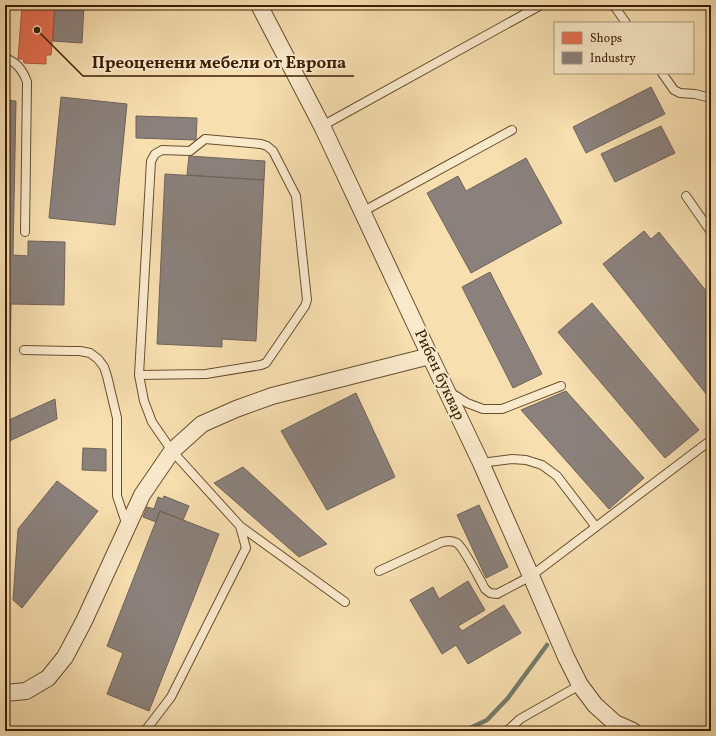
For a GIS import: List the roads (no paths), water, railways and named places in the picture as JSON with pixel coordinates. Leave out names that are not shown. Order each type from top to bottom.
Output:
[{"type":"street","name":"Рибен буквар","points":[[259,5],[322,126],[481,463],[566,657],[580,685],[595,705],[615,723],[633,731]]},
{"type":"street","points":[[5,693],[26,691],[48,678],[65,657],[84,621],[142,495],[172,451],[202,424],[236,409],[272,396],[430,356]]},
{"type":"lane","points":[[322,126],[541,5]]},
{"type":"lane","points":[[612,5],[625,22]]},
{"type":"lane","points":[[5,58],[11,60],[19,66],[24,73],[27,82],[25,232]]},
{"type":"lane","points":[[663,74],[674,90],[680,93],[695,94],[711,98]]},
{"type":"lane","points":[[362,212],[512,130]]},
{"type":"lane","points":[[139,375],[206,374],[266,363],[305,306],[307,300],[296,196],[272,151],[267,146],[261,144],[205,139],[190,152],[162,150],[155,154],[151,161],[139,375],[144,401],[152,422],[172,451],[240,526],[345,602]]},
{"type":"lane","points":[[686,196],[711,232]]},
{"type":"lane","points":[[24,350],[80,351],[90,353],[98,359],[104,367],[117,418],[117,496],[127,526]]},
{"type":"lane","points":[[446,390],[467,403],[483,409],[502,409],[560,386]]},
{"type":"lane","points":[[379,571],[447,541],[452,541],[460,546],[485,589],[490,594],[497,594],[531,576],[711,440]]},
{"type":"lane","points":[[481,463],[512,459],[526,460],[542,465],[557,476],[596,526]]},
{"type":"lane","points":[[145,731],[171,697],[246,548],[240,526]]},
{"type":"lane","points":[[506,731],[520,719],[580,685]]},
{"type":"waterway","points":[[464,731],[487,720],[508,698],[547,645]]},
{"type":"place","name":"Преоценени мебели от Европа","points":[[37,30]]}]
